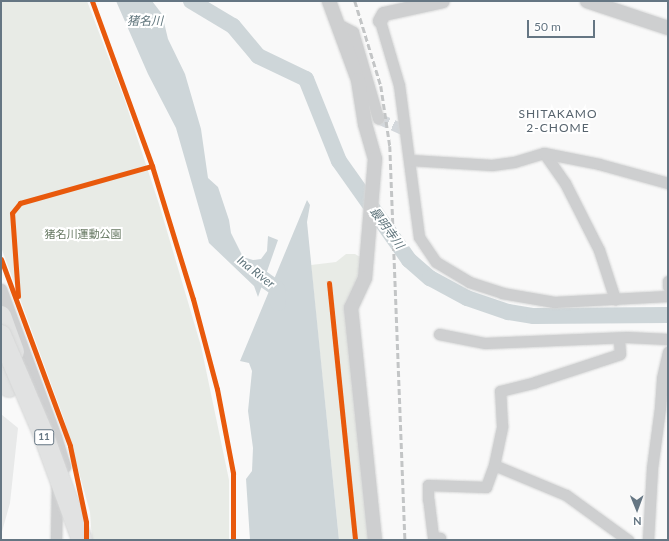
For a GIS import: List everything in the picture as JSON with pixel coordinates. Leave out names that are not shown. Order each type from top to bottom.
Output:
[{"type":"highway","points":[[1,316],[42,430]]},
{"type":"highway","name":"11","points":[[1,335],[42,430],[82,540]]},
{"type":"highway","name":"11","points":[[1,368],[68,540]]},
{"type":"street","points":[[329,1],[358,80],[365,124],[375,159],[365,278],[351,308],[375,540]]},
{"type":"street","points":[[443,1],[413,4],[384,14],[380,21],[399,85],[419,237],[436,262],[469,282],[502,294],[554,302],[668,296]]},
{"type":"street","points":[[587,1],[668,28]]},
{"type":"street","points":[[338,24],[353,32],[378,118]]},
{"type":"street","points":[[410,160],[492,165],[514,162],[544,153],[599,164],[668,184]]},
{"type":"street","points":[[544,153],[565,184],[599,250],[615,299]]},
{"type":"street","points":[[1,289],[62,459],[71,492],[77,540]]},
{"type":"street","points":[[439,334],[485,343],[619,338],[668,339]]},
{"type":"street","points":[[440,540],[440,538],[434,537],[428,499],[428,485],[486,487],[494,465],[502,426],[500,391],[535,382],[620,354],[619,338]]},
{"type":"street","points":[[648,540],[652,468],[663,423],[662,378],[668,352]]},
{"type":"street","points":[[56,540],[56,489],[62,459]]},
{"type":"street","points":[[494,465],[566,495],[628,540]]},
{"type":"shaded area","points":[[1,414],[18,428],[10,503],[1,535]]},
{"type":"green space","name":"猪名川運動公園","points":[[1,1],[87,1],[124,98],[159,204],[201,346],[229,480],[229,540],[92,540],[90,512],[64,419],[1,247]]},
{"type":"green space","points":[[346,254],[355,254],[360,257],[358,278],[353,288],[370,540],[339,540],[311,265],[336,262]]},
{"type":"water","name":"猪名川","points":[[116,1],[152,1],[162,14],[168,39],[185,74],[201,129],[208,178],[218,187],[229,220],[231,233],[243,257],[253,260],[261,259],[267,251],[268,236],[278,240],[258,297],[254,286],[209,243],[176,128],[148,74]]},
{"type":"water","points":[[307,200],[310,205],[307,222],[339,540],[250,540],[246,479],[252,471],[253,448],[248,411],[252,371],[249,363],[240,361]]},
{"type":"waterway","name":"最明寺川","points":[[191,1],[233,26],[258,56],[306,79],[339,161],[409,260],[430,278],[467,298],[508,312],[534,316],[668,315]]},
{"type":"waterway","name":"Ina River","points":[[246,267],[277,289],[278,303]]},
{"type":"tunnel","points":[[378,118],[405,130]]},
{"type":"railway","points":[[355,1],[381,86],[390,146],[405,540]]},
{"type":"cycle path","points":[[92,1],[152,166],[193,299],[217,389],[233,473],[233,540]]},
{"type":"cycle path","points":[[18,296],[12,213],[20,203],[152,166]]},
{"type":"cycle path","points":[[1,259],[70,446],[86,522],[86,540]]},
{"type":"cycle path","points":[[329,283],[355,540]]},
{"type":"district","name":"SHITAKAMO 2-CHOME","points":[[558,121]]}]
